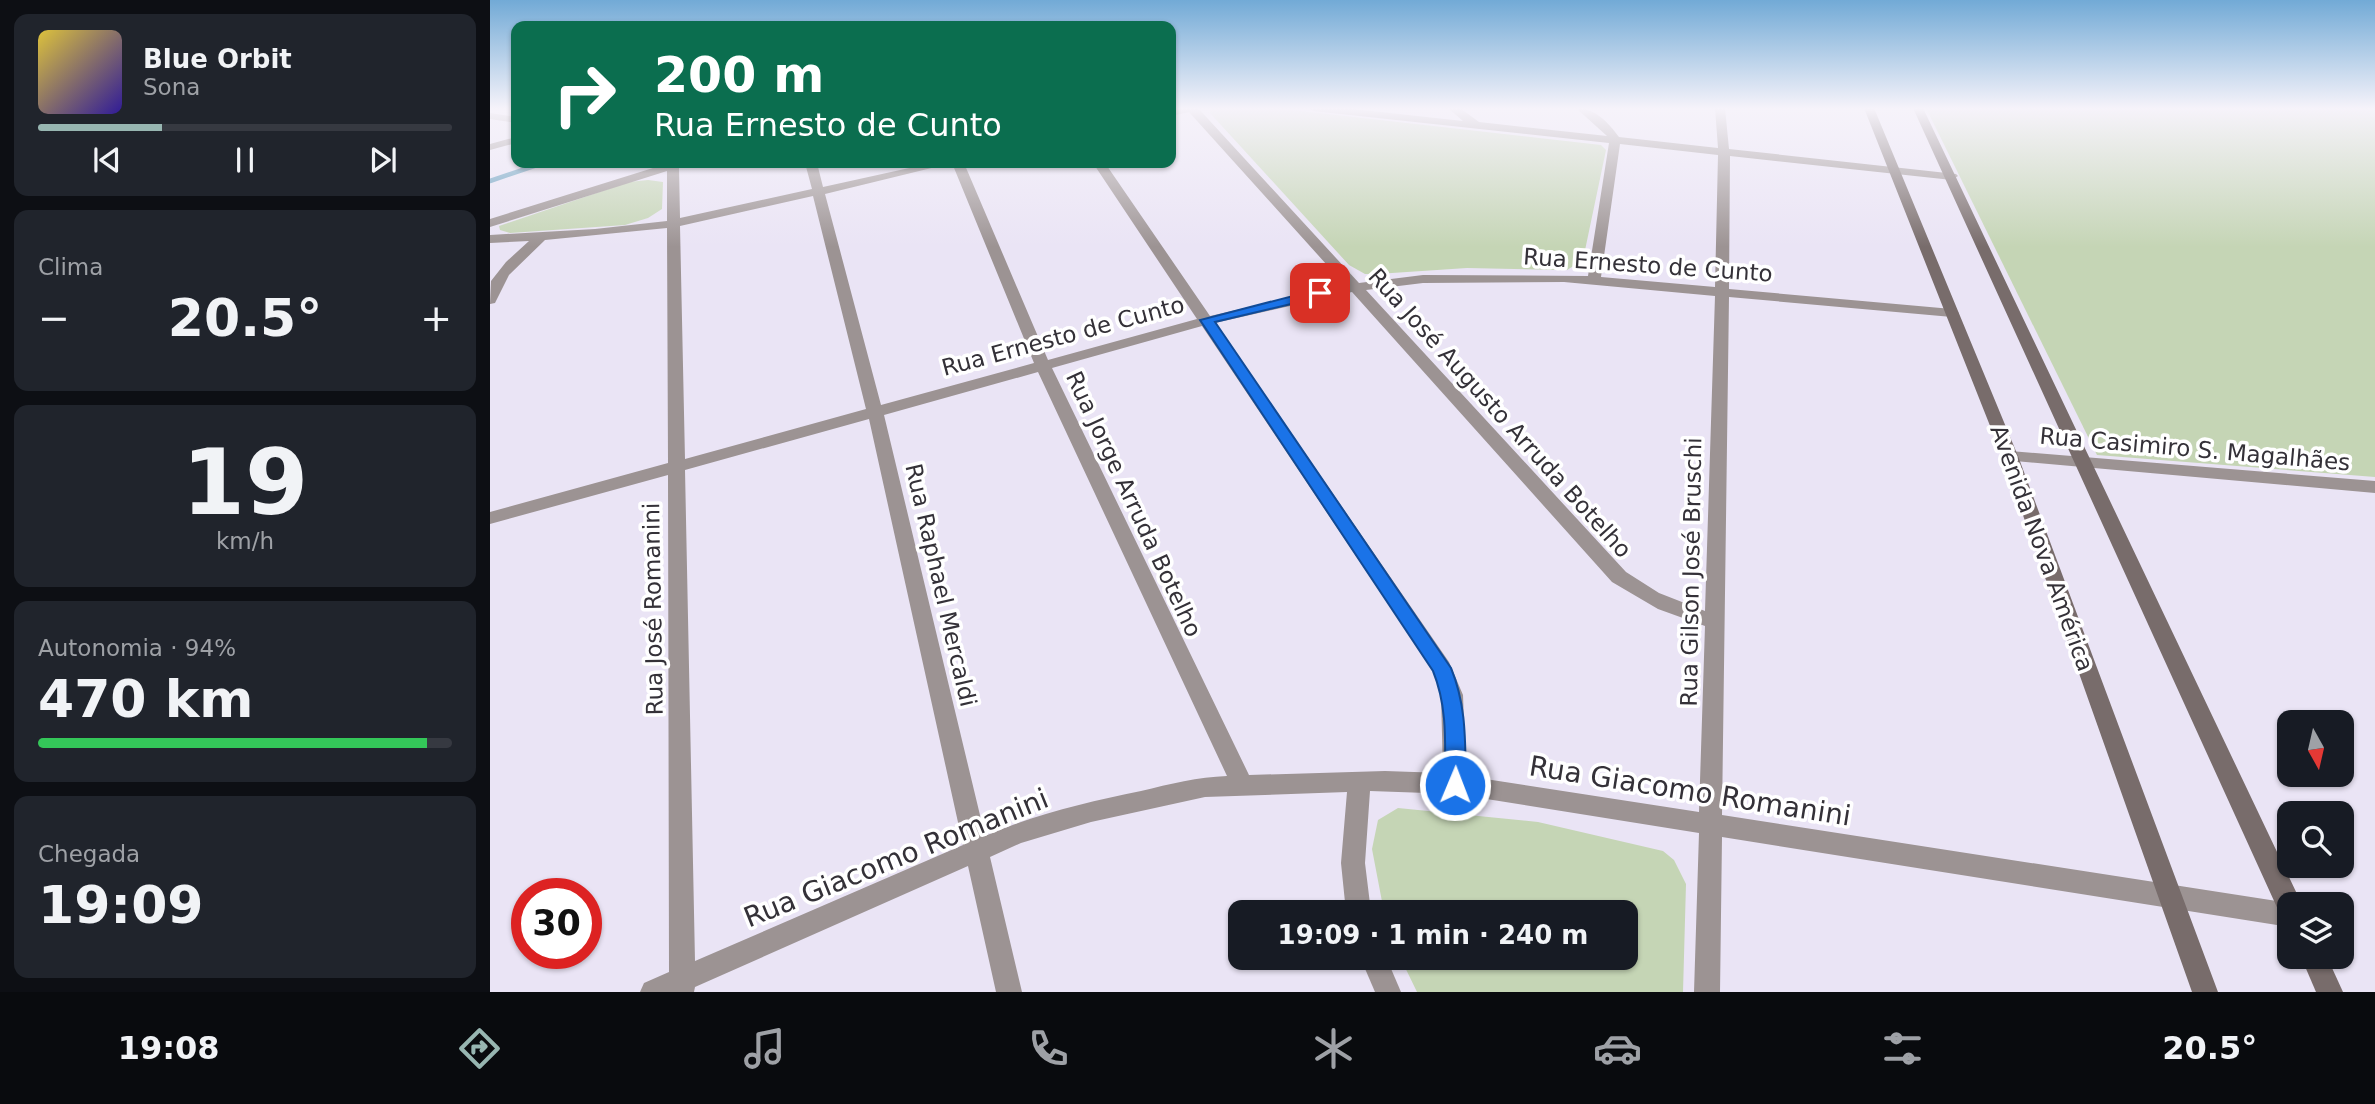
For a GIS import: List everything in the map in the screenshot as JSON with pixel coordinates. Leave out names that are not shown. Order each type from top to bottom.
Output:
[{"type":"street","name":"Rua José Augusto Arruda Botelho","points":[[1233,154],[1619,577],[1638,592],[1661,604],[1715,621]]},
{"type":"street","points":[[1594,279],[1613,154]]},
{"type":"street","name":"Rua Gilson José Bruschi","points":[[1707,992],[1724,154]]},
{"type":"street","points":[[1746,154],[1951,176]]},
{"type":"street","name":"Avenida Nova América","points":[[1887,154],[2010,456],[2205,992]]},
{"type":"street","points":[[1940,154],[2283,892]]},
{"type":"street","points":[[490,223],[664,168]]},
{"type":"street","name":"Rua José Romanini","points":[[677,168],[671,225],[682,986]]},
{"type":"street","name":"Rua Raphael Mercaldi","points":[[812,168],[875,412],[1009,992]]},
{"type":"street","points":[[490,239],[671,225],[924,168]]},
{"type":"street","name":"Rua Jorge Arruda Botelho","points":[[960,168],[1043,366],[1242,784]]},
{"type":"street","points":[[1102,168],[1442,668],[1452,695],[1455,785]]},
{"type":"street","points":[[490,300],[496,282],[542,236]]},
{"type":"street","name":"Rua Ernesto de Cunto","points":[[490,518],[1207,320],[1354,287],[1467,278],[1594,279],[1952,313]]},
{"type":"street","name":"Rua Casimiro S. Magalhães","points":[[2010,456],[2375,487]]},
{"type":"street","points":[[1358,900],[1353,830],[1360,782]]},
{"type":"street","name":"Rua Giacomo Romanini","points":[[653,992],[682,986],[1018,833],[1165,793],[1242,784],[1360,782],[1455,785],[2277,913]]},
{"type":"street","points":[[2319,969],[2330,992]]},
{"type":"street","points":[[1379,970],[1388,992]]},
{"type":"green space","points":[[1248,154],[1605,154],[1584,255],[1580,262],[1567,270],[1467,268],[1365,274],[1349,265]]},
{"type":"green space","points":[[1949,154],[2375,154],[2375,477],[2097,455]]},
{"type":"green space","points":[[629,182],[663,182],[662,209],[648,218],[625,225],[510,233],[500,230],[499,226]]},
{"type":"green space","points":[[1398,808],[1538,822],[1663,851],[1674,860],[1686,884],[1683,992],[1417,992],[1406,970],[1638,970],[1638,900],[1382,900],[1372,849],[1378,820]]},
{"type":"waterway","points":[[490,181],[528,168]]},
{"type":"route","points":[[1320,293],[1207,320],[1442,668],[1452,695],[1456,724],[1455,785]]}]
